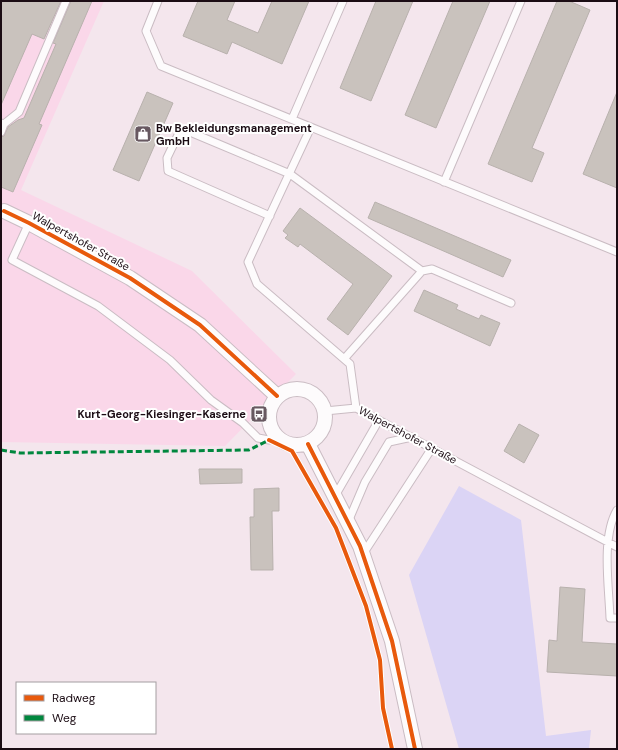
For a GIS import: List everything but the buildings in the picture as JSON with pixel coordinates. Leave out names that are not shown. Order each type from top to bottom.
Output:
[{"type":"street","name":"Walpertshofer Straße","points":[[3,211],[29,223],[130,278],[200,325],[278,396]]},
{"type":"street","points":[[293,389],[302,389],[317,397],[325,411],[325,421],[322,431],[308,444],[291,445],[283,442],[276,436],[270,425],[269,412],[272,403],[278,396],[293,389]]},
{"type":"street","points":[[308,444],[348,522],[362,554],[392,640],[415,749]]},
{"type":"lane","points":[[1,132],[3,123],[19,112],[66,1]]},
{"type":"lane","points":[[158,1],[146,31],[161,66],[617,252]]},
{"type":"lane","points":[[292,119],[343,1]]},
{"type":"lane","points":[[444,182],[521,1]]},
{"type":"lane","points":[[311,127],[248,262],[257,284],[350,364],[356,408]]},
{"type":"lane","points":[[270,216],[168,171],[167,158],[178,135],[190,132],[290,174],[422,271]]},
{"type":"lane","points":[[29,223],[12,260],[98,306],[170,360],[211,400],[243,423],[258,438],[268,440],[276,436]]},
{"type":"lane","points":[[344,359],[422,271],[432,269],[511,303]]},
{"type":"lane","name":"Walpertshofer Straße","points":[[325,411],[356,408],[617,547]]},
{"type":"lane","points":[[335,496],[379,420]]},
{"type":"lane","points":[[348,522],[365,482],[389,442],[412,437]]},
{"type":"lane","points":[[362,554],[432,448]]},
{"type":"lane","points":[[617,510],[613,518],[608,542],[610,618],[617,618]]},
{"type":"shaded area","points":[[1,1],[104,1],[21,190],[192,271],[296,374],[225,446],[1,442]]},
{"type":"shaded area","points":[[459,486],[521,520],[546,736],[591,730],[589,749],[459,749],[409,575]]},
{"type":"marked path","points":[[1,450],[20,453],[249,450],[269,440],[272,441]]},
{"type":"cycle path","points":[[4,211],[130,278],[200,325],[277,396]]},
{"type":"cycle path","points":[[269,440],[292,451],[336,528],[366,606],[380,660],[383,708],[392,749]]},
{"type":"cycle path","points":[[308,444],[360,546],[392,641],[415,749]]},
{"type":"place","name":"Bw Bekleidungsmanagement GmbH","points":[[143,134]]},
{"type":"place","name":"Kurt-Georg-Kiesinger-Kaserne","points":[[259,414]]}]
